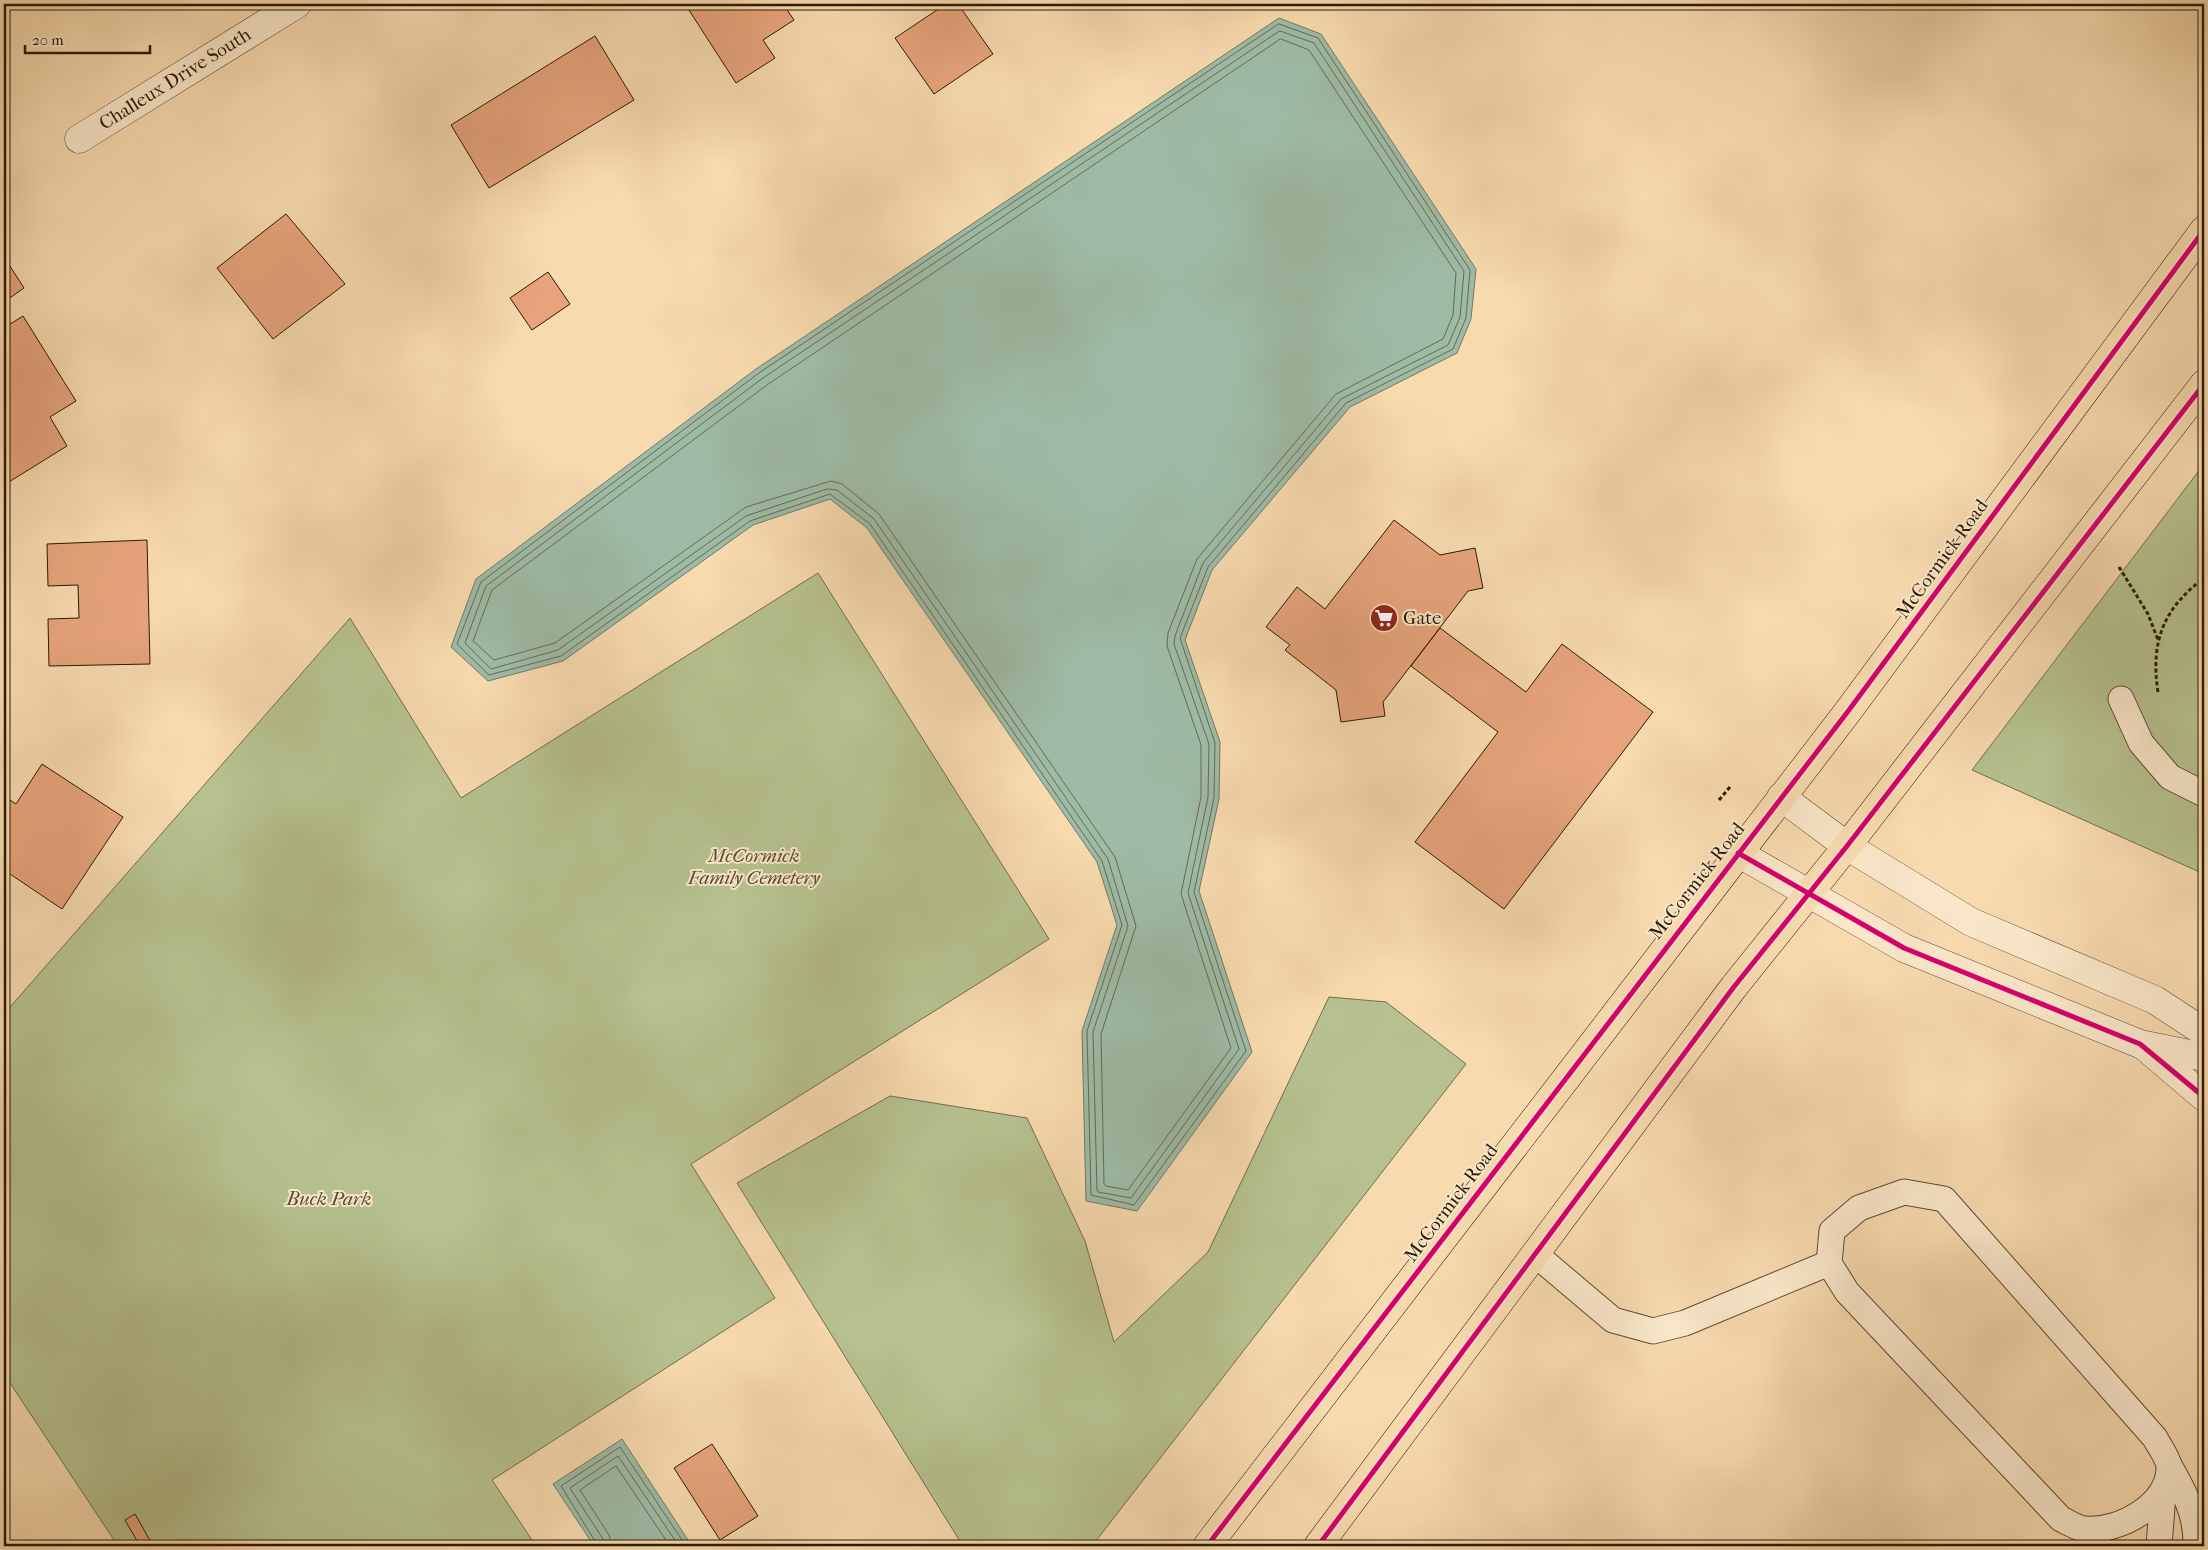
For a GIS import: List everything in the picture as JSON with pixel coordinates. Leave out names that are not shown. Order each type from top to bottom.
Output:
[{"type":"main road","name":"McCormick Road","points":[[1207,1546],[1849,710],[2204,230]]},
{"type":"main road","points":[[1318,1546],[1733,988],[1847,846],[2204,384]]},
{"type":"street","name":"Challeux Drive South","points":[[79,139],[297,4]]},
{"type":"street","points":[[1781,797],[1847,846],[1971,922],[2155,1000],[2204,1032]]},
{"type":"street","points":[[1738,853],[1904,948],[2140,1044],[2204,1057]]},
{"type":"street","points":[[2140,1044],[2204,1097]]},
{"type":"lane","points":[[2121,699],[2141,743],[2170,777],[2204,794]]},
{"type":"lane","points":[[2163,1494],[2142,1512],[2088,1538],[2061,1519],[1847,1292],[1829,1263],[1832,1231],[1859,1208],[1904,1192],[1944,1199],[2155,1438],[2188,1499],[2197,1528],[2196,1546]]},
{"type":"lane","points":[[1535,1254],[1612,1320],[1653,1331],[1685,1323],[1829,1263]]},
{"type":"lane","points":[[2159,1546],[2163,1494],[2169,1465]]},
{"type":"path","points":[[2118,567],[2148,614],[2158,640]]},
{"type":"path","points":[[2158,697],[2154,669],[2158,640],[2168,614],[2186,592],[2204,578]]},
{"type":"path","points":[[1719,800],[1730,787]]},
{"type":"green space","points":[[2204,464],[2204,874],[1972,770]]},
{"type":"green space","name":"Buck Park","points":[[818,573],[1049,939],[691,1164],[775,1298],[492,1480],[536,1546],[118,1546],[4,1374],[4,1014],[350,618],[461,798]]},
{"type":"green space","points":[[1329,997],[1386,1002],[1466,1064],[1092,1546],[963,1546],[737,1183],[890,1096],[1027,1118],[1085,1241],[1114,1342],[1208,1252]]},
{"type":"water","points":[[1279,18],[1321,34],[1476,269],[1471,319],[1457,353],[1350,407],[1212,570],[1185,640],[1220,742],[1219,799],[1199,891],[1252,1052],[1137,1211],[1086,1201],[1082,1031],[1117,925],[1097,862],[867,528],[830,499],[753,525],[563,661],[488,681],[451,647],[476,579],[756,369]]},
{"type":"water","points":[[622,1439],[692,1546],[594,1546],[553,1484]]},
{"type":"building","points":[[685,4],[783,4],[794,20],[763,40],[775,58],[736,83]]},
{"type":"building","points":[[946,4],[958,4],[993,54],[934,94],[895,38]]},
{"type":"building","points":[[595,36],[634,100],[489,188],[451,125]]},
{"type":"building","points":[[286,214],[345,284],[273,339],[217,268]]},
{"type":"building","points":[[4,257],[24,288],[4,302]]},
{"type":"building","points":[[548,272],[570,304],[532,330],[510,298]]},
{"type":"building","points":[[23,316],[76,401],[50,417],[67,446],[4,485],[4,328]]},
{"type":"building","points":[[1394,520],[1440,555],[1475,548],[1483,588],[1468,591],[1383,702],[1385,716],[1341,722],[1336,690],[1285,650],[1290,645],[1266,627],[1297,587],[1325,609]]},
{"type":"building","points":[[147,540],[150,664],[49,666],[48,619],[79,618],[78,585],[48,586],[47,544]]},
{"type":"building","points":[[1440,628],[1526,692],[1562,644],[1653,712],[1504,909],[1415,842],[1498,732],[1411,666]]},
{"type":"building","points":[[42,764],[123,817],[62,909],[4,870],[4,796],[16,804]]},
{"type":"building","points":[[712,1444],[758,1516],[720,1540],[674,1468]]},
{"type":"building","points":[[135,1514],[153,1546],[140,1546],[125,1520]]},
{"type":"cycle path","points":[[1207,1546],[1849,710],[2204,230]]},
{"type":"cycle path","points":[[1318,1546],[1733,988],[1847,846],[2204,384]]},
{"type":"cycle path","points":[[1738,853],[1904,948],[2140,1044],[2204,1097]]},
{"type":"place","name":"Gate","points":[[1384,618]]},
{"type":"park label","name":"McCormick Family Cemetery","points":[[754,867]]}]
